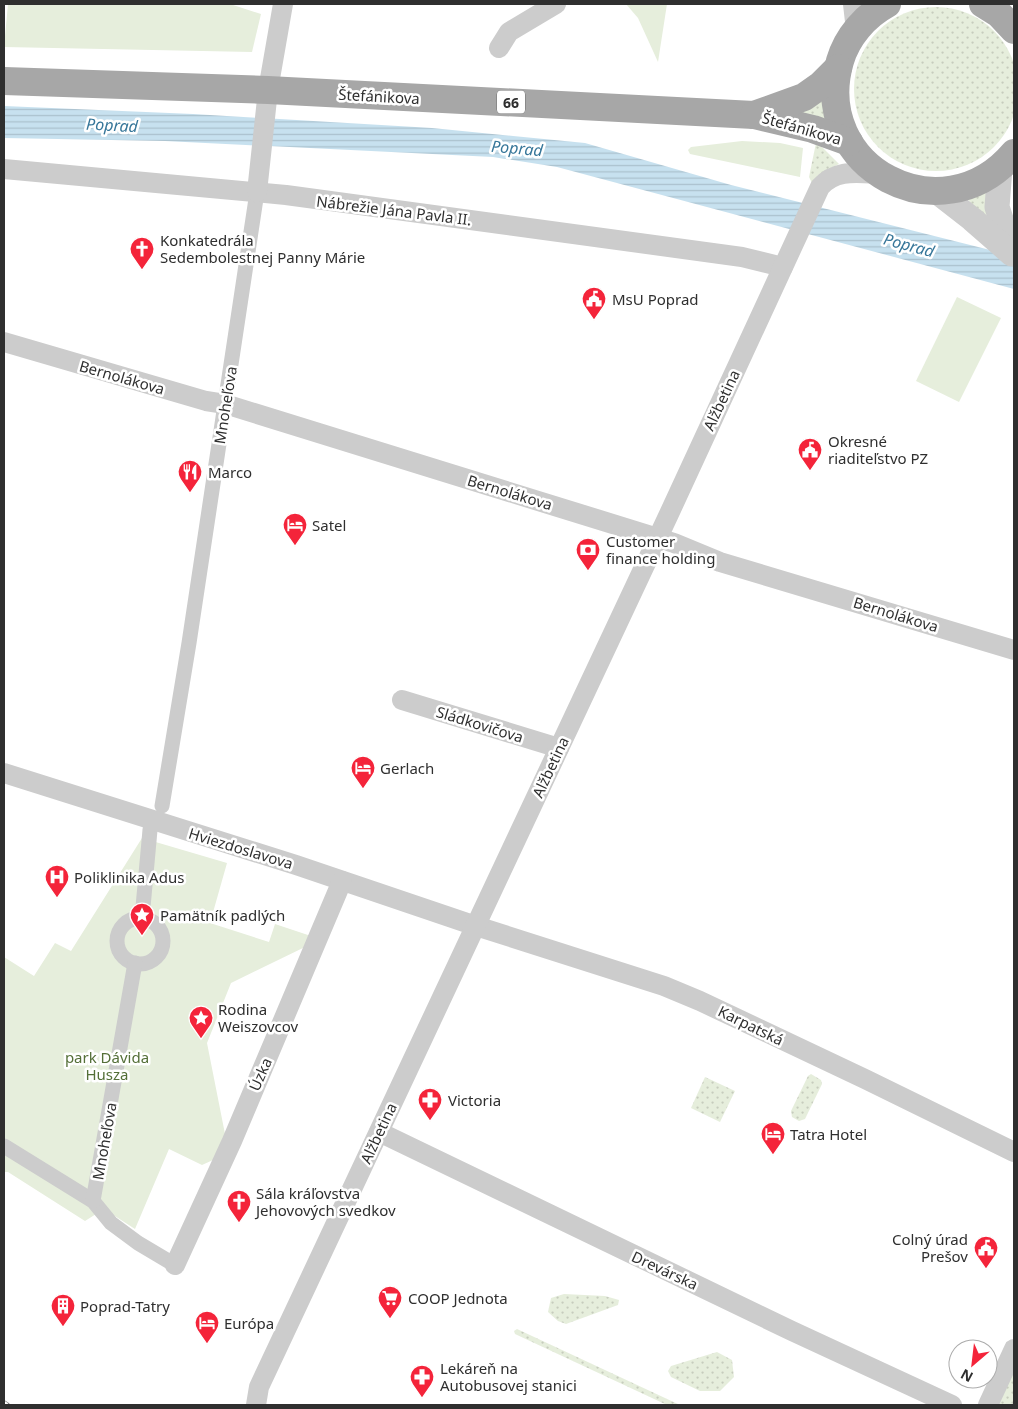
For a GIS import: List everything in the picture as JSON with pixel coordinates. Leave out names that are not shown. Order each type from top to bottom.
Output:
[{"type":"main road","name":"66","points":[[887,4],[874,12],[856,30],[845,48],[838,68],[835,92],[839,118],[849,142],[858,154],[879,174],[906,187],[936,191],[959,189],[980,181],[1007,161]]},
{"type":"main road","points":[[984,4],[999,14],[1014,30]]},
{"type":"main road","name":"Štefánikova","points":[[754,115],[804,97],[821,85],[838,68]]},
{"type":"main road","name":"Štefánikova","points":[[4,81],[267,100],[754,115],[813,128],[849,142]]},
{"type":"street","name":"Mnoheľova","points":[[162,806],[225,404],[256,192],[267,100],[283,4]]},
{"type":"street","points":[[499,48],[509,32],[556,4]]},
{"type":"street","points":[[853,4],[856,30]]},
{"type":"street","points":[[1007,161],[997,207],[1013,255]]},
{"type":"street","name":"Nábrežie Jána Pavla II.","points":[[4,169],[256,192],[742,257],[782,267]]},
{"type":"street","name":"Alžbetina","points":[[256,1405],[259,1387],[669,514],[820,187],[828,178],[847,173],[879,174]]},
{"type":"street","points":[[936,191],[1013,255]]},
{"type":"street","name":"Bernolákova","points":[[4,342],[206,401],[225,404],[657,537],[720,562],[1014,650]]},
{"type":"street","name":"Sládkovičova","points":[[402,700],[559,748]]},
{"type":"street","name":"Hviezdoslavova","points":[[4,773],[476,926]]},
{"type":"street","points":[[142,918],[150,830]]},
{"type":"street","name":"Úzka","points":[[175,1265],[232,1141],[342,881]]},
{"type":"street","points":[[142,918],[153,922],[157,926],[162,936],[162,944],[160,951],[150,962],[135,963],[128,961],[119,951],[118,937],[120,931],[129,921],[142,918]]},
{"type":"street","name":"Karpatská","points":[[476,926],[673,990],[864,1079],[1014,1152]]},
{"type":"street","name":"Mnoheľova","points":[[93,1201],[135,963]]},
{"type":"street","name":"Drevárska","points":[[378,1132],[792,1331],[952,1405]]},
{"type":"street","points":[[4,1146],[93,1201],[111,1222],[138,1243],[175,1265]]},
{"type":"street","points":[[988,1405],[1014,1349]]},
{"type":"green space","points":[[8,4],[230,4],[261,14],[252,52],[4,47]]},
{"type":"green space","points":[[626,4],[667,4],[658,62],[638,18]]},
{"type":"green space","points":[[936,7],[967,13],[994,31],[1012,58],[1018,89],[1012,120],[994,147],[967,165],[936,171],[905,165],[878,147],[860,120],[854,89],[860,58],[878,31],[905,13]]},
{"type":"green space","points":[[826,98],[830,123],[799,113]]},
{"type":"green space","points":[[742,141],[780,143],[803,148],[800,177],[690,154],[688,150],[691,147]]},
{"type":"green space","points":[[816,143],[839,164],[812,183],[809,177]]},
{"type":"green space","points":[[988,186],[989,223],[963,194]]},
{"type":"green space","points":[[957,297],[1001,318],[959,402],[916,381]]},
{"type":"green space","name":"park Dávida Husza","points":[[142,838],[227,863],[210,923],[269,942],[275,924],[311,936],[307,946],[231,983],[207,1043],[225,1134],[213,1160],[202,1165],[169,1149],[135,1229],[104,1209],[85,1221],[8,1172],[4,1172],[4,957],[34,976],[55,943],[71,951]]},
{"type":"green space","points":[[811,1074],[821,1080],[822,1084],[805,1119],[799,1121],[792,1117],[791,1111],[808,1076]]},
{"type":"green space","points":[[705,1077],[735,1091],[720,1122],[691,1108]]},
{"type":"green space","points":[[564,1294],[605,1296],[619,1300],[618,1305],[566,1324],[558,1321],[548,1312],[551,1298]]},
{"type":"green space","points":[[517,1329],[680,1405],[667,1405],[515,1334],[514,1331]]},
{"type":"green space","points":[[717,1352],[732,1360],[734,1377],[720,1391],[700,1391],[671,1377],[668,1371],[671,1366]]},
{"type":"green space","points":[[1014,1366],[1014,1405],[996,1405]]},
{"type":"water","name":"Poprad","points":[[4,106],[193,114],[432,128],[585,143],[731,185],[1014,256],[1014,289],[557,167],[493,157],[165,141],[4,138]]},
{"type":"place","name":"Konkatedrála Sedembolestnej Panny Márie","points":[[142,270]]},
{"type":"place","name":"MsU Poprad","points":[[594,320]]},
{"type":"place","name":"Okresné riaditeľstvo PZ","points":[[810,471]]},
{"type":"place","name":"Marco","points":[[190,493]]},
{"type":"place","name":"Satel","points":[[295,546]]},
{"type":"place","name":"Customer finance holding","points":[[588,571]]},
{"type":"place","name":"Gerlach","points":[[363,789]]},
{"type":"place","name":"Poliklinika Adus","points":[[57,898]]},
{"type":"place","name":"Pamätník padlých","points":[[142,936]]},
{"type":"place","name":"Rodina Weiszovcov","points":[[201,1039]]},
{"type":"place","name":"Victoria","points":[[430,1121]]},
{"type":"place","name":"Tatra Hotel","points":[[773,1155]]},
{"type":"place","name":"Sála kráľovstva Jehovových svedkov","points":[[239,1223]]},
{"type":"place","name":"Colný úrad Prešov","points":[[986,1269]]},
{"type":"place","name":"COOP Jednota","points":[[390,1319]]},
{"type":"place","name":"Poprad-Tatry","points":[[63,1327]]},
{"type":"place","name":"Európa","points":[[207,1344]]},
{"type":"place","name":"Lekáreň na Autobusovej stanici","points":[[422,1398]]}]
